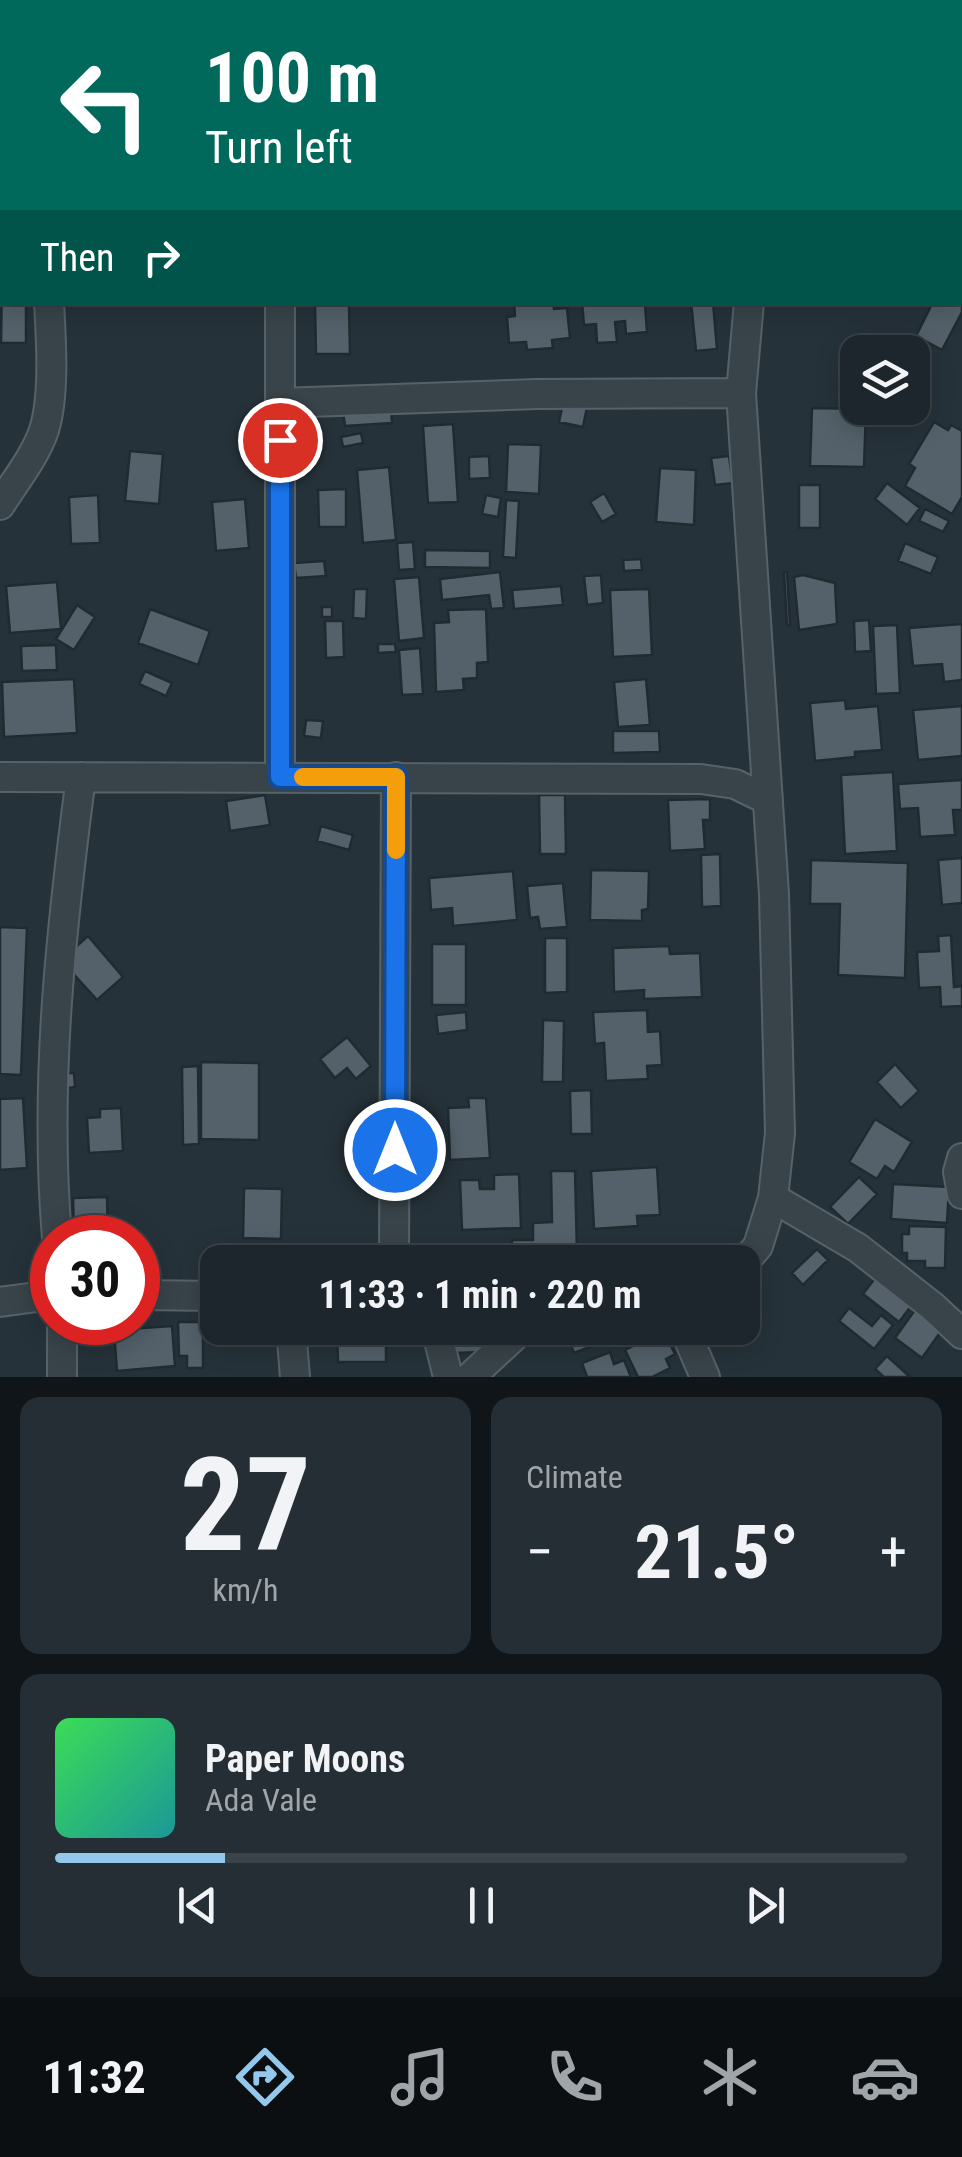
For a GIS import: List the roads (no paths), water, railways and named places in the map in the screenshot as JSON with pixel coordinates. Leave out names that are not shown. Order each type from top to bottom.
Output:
[{"type":"street","points":[[0,505],[34,453],[45,427],[50,385],[49,305]]},
{"type":"street","points":[[280,305],[280,777]]},
{"type":"street","points":[[748,305],[742,394],[774,894],[780,1133],[773,1198],[758,1245]]},
{"type":"street","points":[[280,403],[537,394],[742,394]]},
{"type":"street","points":[[0,776],[702,779],[735,784],[768,800]]},
{"type":"street","points":[[55,1215],[55,1027],[81,777]]},
{"type":"street","points":[[394,1245],[396,777]]},
{"type":"street","points":[[962,1158],[958,1172],[962,1194]]},
{"type":"street","points":[[773,1198],[858,1248],[962,1334]]},
{"type":"street","points":[[160,1295],[200,1296]]},
{"type":"street","points":[[0,1302],[30,1298]]},
{"type":"street","points":[[62,1345],[62,1377]]},
{"type":"street","points":[[293,1345],[296,1377]]},
{"type":"street","points":[[440,1345],[448,1377]]},
{"type":"street","points":[[470,1377],[505,1345]]},
{"type":"street","points":[[691,1345],[705,1377]]}]
